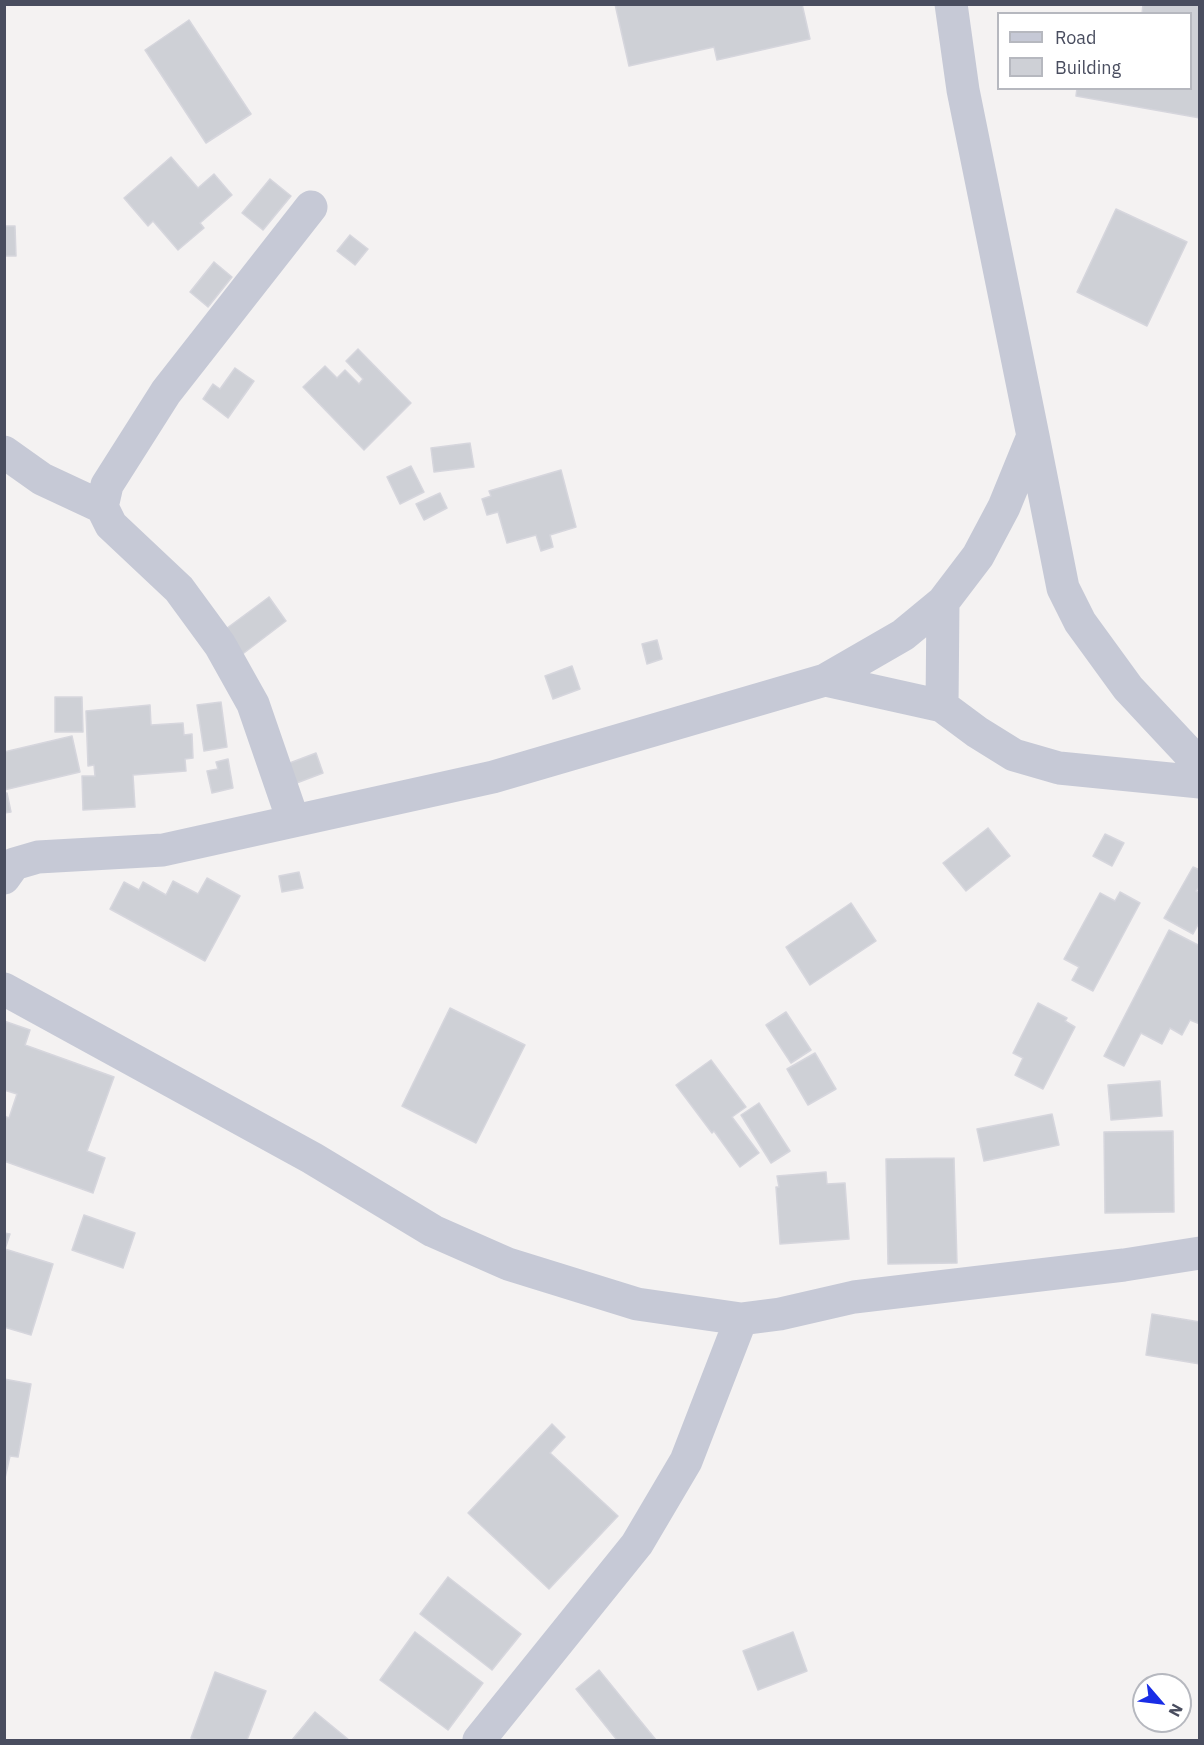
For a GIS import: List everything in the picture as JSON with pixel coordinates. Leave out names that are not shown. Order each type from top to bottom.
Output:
[{"type":"street","points":[[951,4],[963,90],[1063,588],[1080,622],[1128,688],[1200,765]]},
{"type":"street","points":[[102,507],[107,485],[166,392],[311,207]]},
{"type":"street","points":[[8,867],[38,857],[163,850],[494,777],[825,680],[903,635],[943,602],[978,556],[1004,507],[1033,436]]},
{"type":"street","points":[[4,452],[42,480],[102,507],[111,525],[179,589],[220,645],[253,704],[293,820]]},
{"type":"street","points":[[942,706],[943,602]]},
{"type":"street","points":[[825,680],[942,706],[1014,755],[1059,768],[1200,782]]},
{"type":"street","points":[[4,989],[312,1158],[433,1231],[508,1264],[637,1304],[741,1320],[780,1314],[854,1297],[1125,1265],[1200,1252]]},
{"type":"street","points":[[479,1740],[637,1544],[686,1461],[741,1320]]},
{"type":"building","points":[[615,4],[802,4],[810,39],[717,60],[714,47],[629,66]]},
{"type":"building","points":[[1143,4],[1200,4],[1200,118],[1076,96],[1077,90],[1192,90],[1192,12],[1142,12]]},
{"type":"building","points":[[189,20],[251,114],[206,143],[145,50]]},
{"type":"building","points":[[171,157],[198,188],[214,174],[232,195],[200,223],[204,228],[178,250],[153,221],[148,226],[124,198]]},
{"type":"building","points":[[270,179],[291,196],[263,230],[242,213]]},
{"type":"building","points":[[1116,209],[1187,242],[1147,326],[1077,292]]},
{"type":"building","points":[[4,226],[15,226],[16,256],[4,256]]},
{"type":"building","points":[[350,235],[368,249],[355,265],[337,251]]},
{"type":"building","points":[[214,262],[232,277],[208,307],[190,292]]},
{"type":"building","points":[[358,349],[411,403],[364,450],[303,387],[325,366],[337,378],[345,370],[359,384],[363,379],[346,361]]},
{"type":"building","points":[[235,368],[254,381],[228,418],[203,399],[213,384],[220,389]]},
{"type":"building","points":[[470,443],[474,467],[434,472],[431,448]]},
{"type":"building","points":[[411,466],[424,492],[400,504],[387,477]]},
{"type":"building","points":[[561,470],[576,527],[550,535],[553,547],[541,551],[536,535],[507,543],[498,512],[487,515],[482,499],[491,496],[489,491]]},
{"type":"building","points":[[440,493],[447,508],[424,520],[416,504]]},
{"type":"building","points":[[269,597],[286,621],[236,659],[219,634]]},
{"type":"building","points":[[657,640],[662,659],[647,664],[642,644]]},
{"type":"building","points":[[572,666],[580,689],[553,699],[545,676]]},
{"type":"building","points":[[55,697],[82,697],[83,732],[55,732]]},
{"type":"building","points":[[221,702],[227,747],[204,751],[197,705]]},
{"type":"building","points":[[150,705],[151,725],[183,723],[184,735],[192,734],[193,758],[185,759],[186,771],[133,775],[135,807],[83,810],[82,776],[95,776],[94,765],[88,766],[86,711]]},
{"type":"building","points":[[72,736],[80,772],[4,790],[4,752]]},
{"type":"building","points":[[316,753],[323,773],[294,784],[287,764]]},
{"type":"building","points":[[228,759],[233,788],[212,793],[207,771],[218,769],[216,762]]},
{"type":"building","points":[[4,793],[7,793],[11,812],[4,813]]},
{"type":"building","points":[[988,828],[1010,856],[966,891],[943,863]]},
{"type":"building","points":[[1105,834],[1124,843],[1112,866],[1093,856]]},
{"type":"building","points":[[1193,867],[1200,870],[1200,886],[1196,891],[1200,893],[1200,921],[1193,934],[1164,918]]},
{"type":"building","points":[[299,872],[303,888],[282,892],[279,876]]},
{"type":"building","points":[[207,878],[240,896],[205,961],[110,909],[124,882],[139,890],[143,882],[166,895],[173,881],[198,894]]},
{"type":"building","points":[[1120,892],[1140,903],[1093,991],[1072,980],[1079,967],[1064,959],[1100,893],[1115,901]]},
{"type":"building","points":[[851,903],[876,941],[810,985],[786,947]]},
{"type":"building","points":[[1169,930],[1200,946],[1200,1024],[1190,1020],[1182,1035],[1170,1028],[1162,1044],[1141,1033],[1124,1066],[1104,1056]]},
{"type":"building","points":[[1038,1003],[1067,1018],[1065,1021],[1075,1027],[1043,1089],[1015,1075],[1023,1058],[1013,1053]]},
{"type":"building","points":[[450,1008],[525,1045],[476,1143],[402,1106]]},
{"type":"building","points":[[786,1012],[811,1050],[791,1063],[766,1025]]},
{"type":"building","points":[[4,1021],[30,1030],[25,1045],[114,1077],[87,1151],[105,1158],[93,1193],[4,1161],[4,1116],[9,1118],[17,1094],[4,1090]]},
{"type":"building","points":[[815,1053],[836,1089],[808,1105],[787,1069]]},
{"type":"building","points":[[711,1060],[746,1107],[732,1117],[759,1153],[740,1167],[676,1085]]},
{"type":"building","points":[[1160,1081],[1162,1116],[1111,1120],[1108,1085]]},
{"type":"building","points":[[759,1103],[790,1151],[771,1163],[741,1115]]},
{"type":"building","points":[[1052,1114],[1059,1145],[984,1161],[977,1129]]},
{"type":"building","points":[[1173,1131],[1174,1212],[1105,1213],[1104,1132]]},
{"type":"building","points":[[954,1158],[957,1263],[888,1264],[886,1159]]},
{"type":"building","points":[[826,1172],[827,1184],[845,1183],[849,1239],[780,1244],[777,1176]]},
{"type":"building","points":[[84,1215],[135,1233],[123,1268],[72,1250]]},
{"type":"building","points":[[4,1233],[10,1234],[5,1249],[53,1264],[31,1335],[4,1327]]},
{"type":"building","points":[[1152,1314],[1200,1322],[1200,1364],[1146,1355]]},
{"type":"building","points":[[4,1379],[31,1384],[18,1457],[10,1456],[5,1478]]},
{"type":"building","points":[[552,1424],[565,1437],[550,1453],[618,1516],[549,1589],[468,1513]]},
{"type":"building","points":[[448,1577],[521,1634],[492,1670],[420,1614]]},
{"type":"building","points":[[415,1632],[483,1683],[448,1730],[380,1680]]},
{"type":"building","points":[[793,1632],[807,1671],[758,1690],[743,1651]]},
{"type":"building","points":[[599,1670],[656,1740],[617,1740],[576,1689]]},
{"type":"building","points":[[215,1672],[266,1691],[247,1740],[191,1738]]},
{"type":"building","points":[[315,1712],[349,1740],[292,1740]]}]
